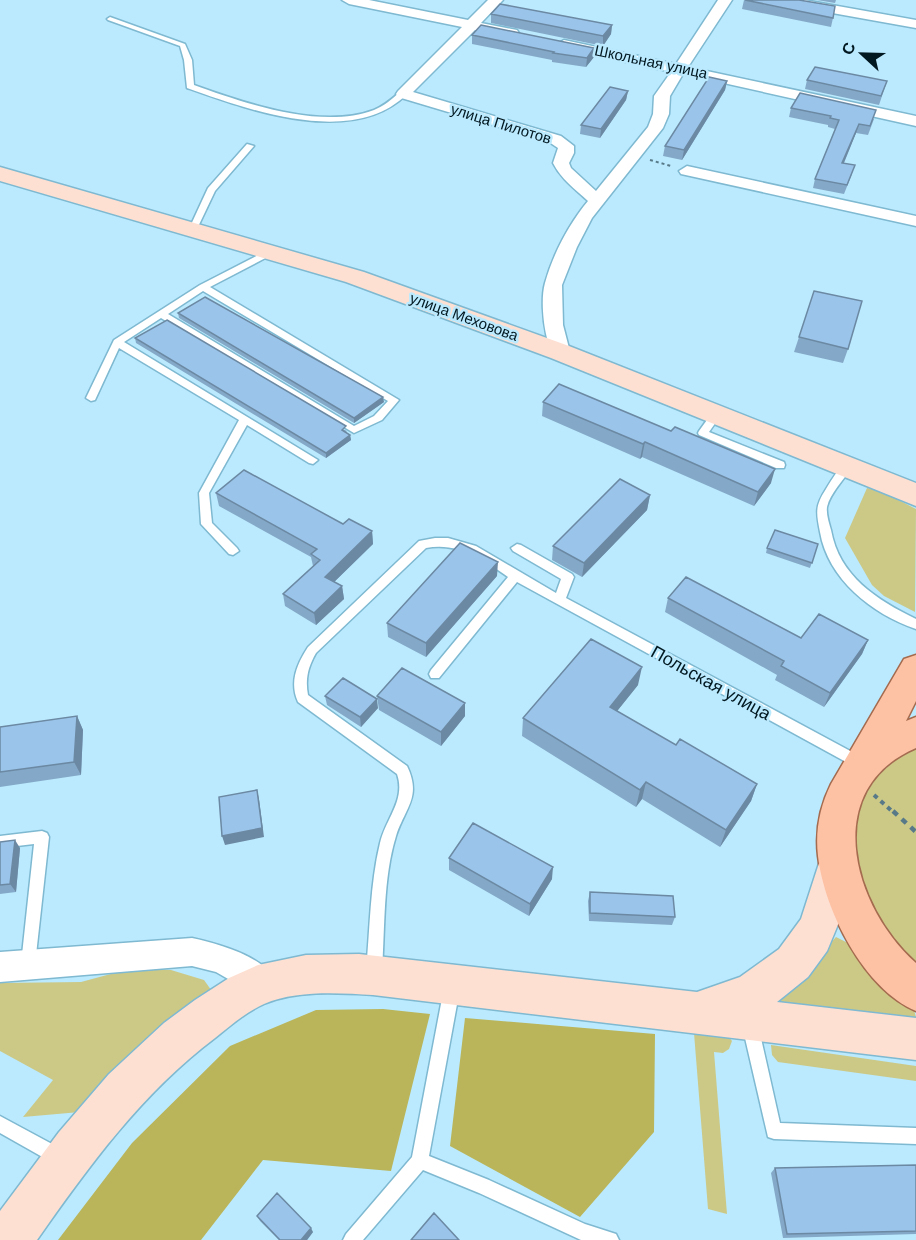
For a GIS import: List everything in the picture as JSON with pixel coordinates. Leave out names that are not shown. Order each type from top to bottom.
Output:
[{"type":"main road","points":[[916,669],[842,799],[835,840],[837,863],[850,904],[868,937],[886,961],[916,990]]},
{"type":"main road","points":[[863,765],[877,752],[916,732]]},
{"type":"street","points":[[349,0],[528,37]]},
{"type":"street","points":[[403,94],[496,0]]},
{"type":"street","points":[[560,352],[554,325],[553,285],[568,247],[597,200],[655,128],[661,114],[662,96],[725,0]]},
{"type":"street","points":[[782,0],[916,24]]},
{"type":"street","name":"Школьная улица","points":[[552,42],[916,121]]},
{"type":"street","name":"улица Пилотов","points":[[403,94],[555,139],[566,146],[566,153],[561,163],[565,173],[597,200]]},
{"type":"street","points":[[687,171],[916,221]]},
{"type":"street","name":"улица Меховова","points":[[0,174],[272,251],[355,277],[560,352],[916,495]]},
{"type":"street","points":[[695,1011],[733,1003],[766,986],[796,960],[812,939],[837,863]]},
{"type":"street","points":[[14,965],[192,952],[222,959],[263,984]]},
{"type":"street","points":[[8,1240],[65,1161],[119,1094],[152,1060],[188,1029],[225,1004],[263,984],[304,975],[341,973],[373,975],[749,1017],[916,1039]]},
{"type":"lane","points":[[110,19],[183,45],[188,60],[190,86],[237,104],[342,119],[377,112],[403,94]]},
{"type":"lane","points":[[193,229],[211,190],[250,146]]},
{"type":"lane","points":[[91,398],[117,342],[203,287],[272,251]]},
{"type":"lane","points":[[160,313],[354,430],[378,418],[394,400],[203,287]]},
{"type":"lane","points":[[117,342],[313,460]]},
{"type":"lane","points":[[716,415],[703,433],[780,465]]},
{"type":"lane","points":[[233,551],[207,524],[204,493],[244,420]]},
{"type":"lane","points":[[846,468],[822,507],[825,538],[839,571],[864,595],[916,624]]},
{"type":"lane","name":"Польская улица","points":[[373,975],[387,841],[407,795],[408,782],[402,770],[302,698],[298,683],[301,667],[312,650],[423,544],[435,541],[469,548],[494,561],[515,576],[863,765]]},
{"type":"lane","points":[[517,549],[568,577],[559,600]]},
{"type":"lane","points":[[435,674],[515,576]]},
{"type":"lane","points":[[0,842],[42,837],[14,965]]},
{"type":"lane","points":[[352,1240],[420,1161],[452,984]]},
{"type":"lane","points":[[749,1017],[774,1131],[916,1136]]},
{"type":"lane","points":[[0,1124],[65,1161]]},
{"type":"lane","points":[[420,1161],[483,1186],[583,1232],[610,1240]]},
{"type":"path","points":[[634,156],[687,171]]},
{"type":"path","points":[[863,765],[863,784],[916,832]]},
{"type":"shaded area","points":[[867,488],[881,491],[916,509],[915,612],[884,596],[872,585],[845,538]]},
{"type":"shaded area","points":[[916,749],[916,968],[890,936],[867,899],[857,859],[856,839],[857,820],[870,786],[897,759]]},
{"type":"shaded area","points":[[836,937],[848,943],[913,1007],[916,1017],[908,1021],[777,1003]]},
{"type":"shaded area","points":[[133,968],[171,970],[204,980],[214,994],[134,1052],[99,1084],[80,1112],[23,1117],[53,1080],[0,1051],[0,983],[81,982]]},
{"type":"shaded area","points":[[383,1009],[430,1014],[391,1171],[263,1160],[201,1240],[58,1240],[132,1143],[230,1046],[316,1010]]},
{"type":"shaded area","points":[[465,1018],[655,1034],[654,1132],[580,1217],[450,1146]]},
{"type":"shaded area","points":[[694,1033],[729,1037],[732,1041],[729,1049],[723,1053],[714,1052],[727,1214],[708,1209]]},
{"type":"shaded area","points":[[771,1045],[916,1066],[916,1081],[778,1062],[772,1055]]},
{"type":"building","points":[[745,0],[799,0],[835,6],[833,18]]},
{"type":"building","points":[[500,4],[612,25],[603,36],[491,14]]},
{"type":"building","points":[[481,25],[594,48],[587,58],[472,35]]},
{"type":"building","points":[[815,67],[887,81],[881,96],[807,80]]},
{"type":"building","points":[[709,77],[727,81],[684,150],[665,146]]},
{"type":"building","points":[[610,87],[628,91],[601,129],[581,125]]},
{"type":"building","points":[[800,93],[876,110],[870,126],[859,124],[842,163],[855,165],[847,185],[815,179],[839,120],[830,118],[831,116],[791,108]]},
{"type":"building","points":[[814,291],[862,301],[848,349],[799,337]]},
{"type":"building","points":[[205,297],[383,397],[354,418],[178,313]]},
{"type":"building","points":[[167,320],[346,426],[342,430],[350,435],[326,453],[135,338]]},
{"type":"building","points":[[559,384],[671,431],[675,427],[775,469],[758,492],[645,442],[643,444],[543,402]]},
{"type":"building","points":[[244,470],[343,524],[349,519],[372,531],[325,577],[342,586],[314,613],[283,594],[320,560],[311,554],[317,549],[216,493]]},
{"type":"building","points":[[620,479],[650,495],[584,563],[553,546]]},
{"type":"building","points":[[775,530],[818,544],[812,563],[767,548]]},
{"type":"building","points":[[460,543],[498,562],[426,643],[387,623]]},
{"type":"building","points":[[686,577],[801,638],[819,614],[868,640],[830,693],[781,666],[784,661],[668,598]]},
{"type":"building","points":[[591,639],[642,667],[610,707],[676,745],[680,739],[757,784],[726,830],[646,782],[640,790],[523,718]]},
{"type":"building","points":[[402,668],[465,703],[441,732],[377,696]]},
{"type":"building","points":[[343,678],[377,699],[360,717],[325,696]]},
{"type":"building","points":[[77,716],[74,762],[0,772],[0,727]]},
{"type":"building","points":[[257,790],[262,828],[222,836],[219,797]]},
{"type":"building","points":[[473,823],[553,867],[530,904],[449,858]]},
{"type":"building","points":[[15,840],[10,884],[0,885],[0,842]]},
{"type":"building","points":[[590,892],[673,896],[675,917],[590,913]]},
{"type":"building","points":[[916,1165],[916,1231],[787,1234],[775,1168]]},
{"type":"building","points":[[277,1193],[311,1228],[301,1240],[280,1240],[257,1216]]},
{"type":"building","points":[[434,1213],[459,1240],[411,1240]]}]
